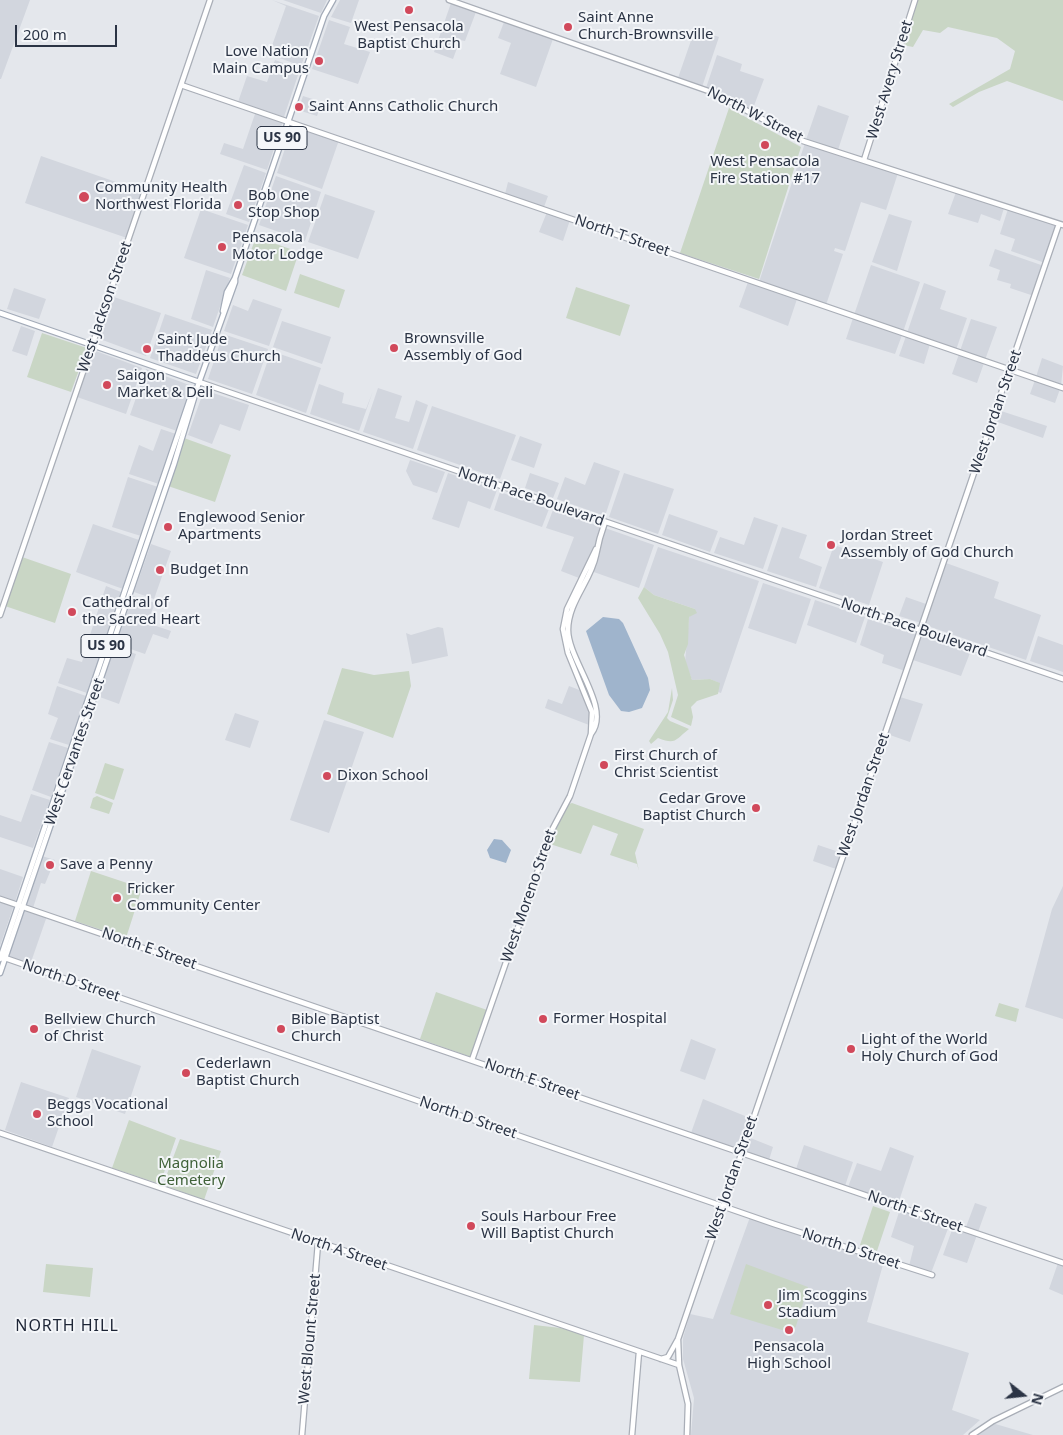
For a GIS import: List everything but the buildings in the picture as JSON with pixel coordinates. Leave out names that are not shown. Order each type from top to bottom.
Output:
[{"type":"street","name":"West Jackson Street","points":[[0,615],[210,0]]},
{"type":"street","name":"West Cervantes Street","points":[[0,973],[1,958],[49,827],[174,464],[199,382],[223,311],[231,294],[324,16],[333,0]]},
{"type":"street","name":"North W Street","points":[[448,0],[714,93],[796,138],[1061,225]]},
{"type":"street","name":"West Avery Street","points":[[864,160],[914,0]]},
{"type":"street","name":"North T Street","points":[[181,85],[288,120],[1063,388]]},
{"type":"street","name":"West Jordan Street","points":[[662,1359],[668,1357],[678,1339],[722,1206],[1061,225]]},
{"type":"street","name":"North Pace Boulevard","points":[[0,313],[1063,679]]},
{"type":"street","name":"West Cervantes Street","points":[[20,906],[68,758],[193,390],[197,388]]},
{"type":"street","name":"West Moreno Street","points":[[472,1060],[552,830],[570,796],[591,734],[596,725],[597,711],[571,648],[568,630],[571,612],[596,555],[596,549],[605,522]]},
{"type":"street","points":[[63,786],[68,758]]},
{"type":"street","points":[[49,827],[55,803],[54,800]]},
{"type":"street","name":"North E Street","points":[[0,899],[73,922],[1063,1263]]},
{"type":"street","name":"North D Street","points":[[1,958],[722,1206],[932,1276]]},
{"type":"street","name":"North A Street","points":[[0,1134],[679,1365]]},
{"type":"street","name":"West Blount Street","points":[[302,1435],[318,1243]]},
{"type":"street","points":[[678,1339],[679,1365],[688,1399],[687,1435]]},
{"type":"street","points":[[632,1435],[639,1352]]},
{"type":"street","points":[[972,1435],[993,1421],[1063,1387]]},
{"type":"shaded area","points":[[0,0],[30,0],[1,79],[0,79]]},
{"type":"shaded area","points":[[272,0],[319,16],[301,66],[269,54],[286,6]]},
{"type":"shaded area","points":[[283,0],[327,0],[321,13]]},
{"type":"shaded area","points":[[340,0],[359,0],[351,23],[331,17]]},
{"type":"shaded area","points":[[451,3],[476,12],[465,41],[460,40],[453,59],[434,52]]},
{"type":"shaded area","points":[[329,20],[350,27],[344,44],[370,52],[358,84],[312,69]]},
{"type":"shaded area","points":[[504,22],[553,39],[536,87],[500,74],[511,43],[498,38]]},
{"type":"shaded area","points":[[695,29],[719,37],[702,87],[678,78]]},
{"type":"shaded area","points":[[717,55],[742,64],[740,71],[764,79],[752,111],[706,88]]},
{"type":"shaded area","points":[[275,60],[300,69],[284,117],[238,102],[247,76],[267,82]]},
{"type":"shaded area","points":[[303,96],[322,102],[317,116],[298,110]]},
{"type":"shaded area","points":[[818,105],[849,116],[838,150],[806,140]]},
{"type":"shaded area","points":[[256,111],[283,121],[267,170],[220,154],[224,143],[243,149]]},
{"type":"shaded area","points":[[293,124],[339,140],[322,189],[277,173]]},
{"type":"shaded area","points":[[805,143],[898,173],[886,210],[861,202],[845,251],[835,248],[834,251],[843,254],[826,305],[759,282]]},
{"type":"shaded area","name":"Community Health Northwest Florida","points":[[41,156],[142,191],[127,238],[25,203]]},
{"type":"shaded area","points":[[244,165],[266,173],[249,222],[226,214]]},
{"type":"shaded area","points":[[276,176],[321,192],[305,241],[259,225]]},
{"type":"shaded area","points":[[508,182],[548,196],[544,207],[505,194]]},
{"type":"shaded area","points":[[956,192],[1004,208],[1000,221],[981,214],[978,223],[948,214]]},
{"type":"shaded area","points":[[325,194],[375,211],[358,259],[308,242]]},
{"type":"shaded area","points":[[201,209],[248,225],[231,274],[184,258]]},
{"type":"shaded area","points":[[1008,209],[1057,225],[1045,263],[1011,251],[1015,239],[1000,234]]},
{"type":"shaded area","points":[[547,212],[570,220],[563,241],[539,232]]},
{"type":"shaded area","points":[[889,214],[912,221],[897,271],[872,262]]},
{"type":"shaded area","points":[[995,249],[1044,266],[1034,296],[1010,288],[1011,284],[997,280],[1000,270],[989,266]]},
{"type":"shaded area","points":[[871,265],[920,282],[903,332],[854,315]]},
{"type":"shaded area","points":[[206,270],[230,278],[213,327],[191,319]]},
{"type":"shaded area","points":[[748,282],[797,299],[788,326],[739,307]]},
{"type":"shaded area","points":[[924,283],[946,291],[940,309],[967,318],[956,350],[907,333]]},
{"type":"shaded area","points":[[14,288],[46,299],[39,319],[7,309]]},
{"type":"shaded area","points":[[111,296],[161,313],[146,356],[97,338]]},
{"type":"shaded area","points":[[253,299],[282,309],[269,346],[224,331],[233,305],[248,311]]},
{"type":"shaded area","points":[[165,314],[212,330],[196,374],[150,358]]},
{"type":"shaded area","points":[[853,318],[902,335],[895,354],[846,339]]},
{"type":"shaded area","points":[[971,319],[997,327],[985,360],[960,351]]},
{"type":"shaded area","points":[[282,321],[331,337],[322,364],[273,347]]},
{"type":"shaded area","points":[[21,326],[35,331],[27,356],[12,351]]},
{"type":"shaded area","points":[[223,334],[268,349],[252,394],[208,379]]},
{"type":"shaded area","points":[[906,336],[930,344],[924,364],[899,356]]},
{"type":"shaded area","points":[[93,350],[142,368],[126,414],[77,397]]},
{"type":"shaded area","points":[[271,351],[321,368],[306,413],[256,395]]},
{"type":"shaded area","points":[[959,354],[984,363],[977,383],[952,374]]},
{"type":"shaded area","points":[[1042,358],[1063,366],[1061,386],[1036,377]]},
{"type":"shaded area","points":[[146,369],[192,386],[177,431],[130,415]]},
{"type":"shaded area","points":[[1035,380],[1060,389],[1055,403],[1030,394]]},
{"type":"shaded area","points":[[319,384],[344,393],[342,403],[366,409],[373,391],[359,431],[310,414]]},
{"type":"shaded area","points":[[378,388],[402,396],[395,418],[409,422],[416,400],[428,405],[413,449],[363,432]]},
{"type":"shaded area","points":[[204,390],[249,405],[240,431],[220,424],[212,444],[188,435]]},
{"type":"shaded area","points":[[432,406],[516,435],[500,479],[417,450]]},
{"type":"shaded area","points":[[998,410],[1047,426],[1043,438],[995,421]]},
{"type":"shaded area","points":[[161,429],[176,434],[159,484],[129,474],[139,445],[153,451]]},
{"type":"shaded area","points":[[520,436],[542,444],[534,468],[511,460]]},
{"type":"shaded area","points":[[410,460],[445,472],[437,493],[413,485],[406,471]]},
{"type":"shaded area","points":[[594,462],[620,471],[605,516],[557,499],[565,477],[585,485]]},
{"type":"shaded area","points":[[448,473],[497,490],[490,509],[468,501],[459,528],[432,519]]},
{"type":"shaded area","points":[[530,473],[559,483],[553,498],[525,488]]},
{"type":"shaded area","points":[[624,473],[674,489],[658,534],[609,517]]},
{"type":"shaded area","points":[[128,477],[158,487],[141,536],[112,527]]},
{"type":"shaded area","points":[[500,492],[549,509],[542,527],[494,510]]},
{"type":"shaded area","points":[[553,510],[601,527],[594,548],[579,578],[561,571],[574,537],[546,528]]},
{"type":"shaded area","points":[[669,514],[718,531],[710,552],[662,535]]},
{"type":"shaded area","points":[[754,517],[778,525],[763,569],[714,553],[720,537],[744,545]]},
{"type":"shaded area","points":[[93,524],[139,540],[123,589],[76,572]]},
{"type":"shaded area","points":[[782,527],[807,535],[799,558],[822,567],[816,587],[767,571]]},
{"type":"shaded area","points":[[605,528],[654,545],[639,588],[591,571]]},
{"type":"shaded area","points":[[151,544],[171,551],[154,599],[134,592]]},
{"type":"shaded area","points":[[834,545],[883,562],[869,605],[819,588]]},
{"type":"shaded area","points":[[658,547],[759,581],[721,693],[718,692],[719,683],[710,679],[692,680],[685,662],[689,617],[695,609],[654,595],[644,587]]},
{"type":"shaded area","points":[[946,563],[999,582],[994,598],[1041,615],[1026,660],[925,625]]},
{"type":"shaded area","points":[[763,583],[811,599],[796,644],[748,628]]},
{"type":"shaded area","points":[[106,586],[121,592],[105,640],[90,635]]},
{"type":"shaded area","points":[[933,588],[921,623],[899,616],[906,597],[926,604]]},
{"type":"shaded area","points":[[133,596],[155,603],[147,623],[171,631],[168,639],[153,634],[145,654],[116,644]]},
{"type":"shaded area","points":[[815,600],[865,617],[856,643],[807,625]]},
{"type":"shaded area","points":[[868,619],[917,635],[905,671],[882,663],[884,655],[860,645]]},
{"type":"shaded area","points":[[438,627],[443,628],[448,656],[412,664],[406,633],[411,635]]},
{"type":"shaded area","points":[[921,636],[970,653],[961,676],[913,660]]},
{"type":"shaded area","points":[[1038,636],[1063,645],[1063,672],[1030,661]]},
{"type":"shaded area","points":[[89,638],[104,644],[87,693],[58,683],[67,658],[82,662]]},
{"type":"shaded area","points":[[115,647],[136,654],[119,704],[97,696]]},
{"type":"shaded area","points":[[57,686],[86,696],[69,745],[50,739],[58,718],[48,714]]},
{"type":"shaded area","points":[[569,686],[582,691],[590,712],[589,725],[545,708],[548,699],[562,704]]},
{"type":"shaded area","points":[[900,697],[923,704],[910,742],[887,734]]},
{"type":"shaded area","points":[[235,713],[259,721],[250,748],[225,740]]},
{"type":"shaded area","name":"Dixon School","points":[[324,720],[364,732],[329,833],[290,820]]},
{"type":"shaded area","points":[[49,742],[68,748],[51,797],[32,790]]},
{"type":"shaded area","points":[[31,794],[50,800],[33,848],[0,837],[0,815],[21,822]]},
{"type":"shaded area","points":[[818,845],[842,853],[836,869],[813,861]]},
{"type":"shaded area","points":[[42,856],[55,860],[45,884],[41,883],[33,908],[25,906]]},
{"type":"shaded area","points":[[0,869],[23,877],[15,902],[0,897]]},
{"type":"shaded area","points":[[1063,886],[1063,1019],[1025,1007],[1052,909]]},
{"type":"shaded area","points":[[0,900],[14,905],[0,946]]},
{"type":"shaded area","points":[[24,909],[47,916],[30,965],[8,958]]},
{"type":"shaded area","points":[[691,1039],[716,1049],[705,1080],[680,1071]]},
{"type":"shaded area","points":[[92,1049],[141,1066],[125,1114],[76,1097]]},
{"type":"shaded area","name":"Beggs Vocational School","points":[[21,1082],[69,1098],[52,1147],[5,1130]]},
{"type":"shaded area","points":[[703,1099],[750,1118],[739,1150],[691,1133]]},
{"type":"shaded area","points":[[748,1137],[773,1147],[769,1160],[743,1151]]},
{"type":"shaded area","points":[[804,1145],[853,1162],[845,1186],[796,1169]]},
{"type":"shaded area","points":[[890,1147],[914,1156],[898,1204],[848,1187],[857,1163],[881,1171]]},
{"type":"shaded area","points":[[975,1203],[987,1207],[978,1232],[954,1224],[966,1227]]},
{"type":"shaded area","points":[[900,1209],[949,1226],[931,1273],[909,1266],[914,1246],[891,1237]]},
{"type":"shaded area","name":"Pensacola High School","points":[[750,1217],[884,1261],[867,1322],[969,1353],[952,1410],[980,1420],[963,1435],[691,1435],[694,1398],[683,1359],[683,1338],[690,1314],[713,1319]]},
{"type":"shaded area","points":[[953,1227],[977,1235],[967,1263],[943,1255]]},
{"type":"shaded area","points":[[1058,1263],[1063,1265],[1063,1295],[1049,1289]]},
{"type":"shaded area","points":[[992,1423],[1033,1435],[975,1435]]},
{"type":"green space","points":[[917,0],[1063,0],[1063,101],[1007,81],[979,92],[953,107],[949,104],[1010,69],[1015,51],[997,38],[948,27],[940,33],[923,30],[913,47],[903,45]]},
{"type":"green space","points":[[729,108],[801,147],[759,279],[680,253]]},
{"type":"green space","points":[[256,237],[299,252],[286,291],[242,275]]},
{"type":"green space","points":[[300,274],[345,290],[339,308],[294,293]]},
{"type":"green space","points":[[576,287],[630,305],[620,336],[566,318]]},
{"type":"green space","points":[[42,333],[87,348],[71,392],[27,377]]},
{"type":"green space","points":[[184,438],[231,455],[215,502],[168,486]]},
{"type":"green space","points":[[22,557],[71,574],[55,623],[5,606]]},
{"type":"green space","points":[[644,587],[654,595],[695,609],[697,613],[689,617],[688,644],[684,655],[692,680],[710,679],[720,683],[718,694],[697,701],[691,707],[693,717],[691,726],[671,717],[678,695],[668,652],[660,634],[638,598]]},
{"type":"green space","points":[[342,668],[374,675],[409,671],[411,686],[393,738],[327,714]]},
{"type":"green space","points":[[672,688],[673,700],[667,718],[689,729],[678,739],[668,741],[658,738],[651,744],[649,741],[668,712]]},
{"type":"green space","points":[[105,763],[124,769],[114,800],[95,793]]},
{"type":"green space","points":[[97,796],[113,803],[109,814],[90,808],[93,798]]},
{"type":"green space","points":[[572,803],[644,829],[635,853],[639,871],[637,864],[610,855],[618,834],[593,825],[581,854],[550,844],[555,828],[569,804]]},
{"type":"green space","points":[[91,871],[142,888],[126,938],[75,921]]},
{"type":"green space","points":[[436,992],[487,1010],[471,1057],[420,1039]]},
{"type":"green space","points":[[999,1003],[1019,1009],[1016,1022],[995,1016]]},
{"type":"green space","points":[[129,1120],[176,1138],[160,1184],[112,1168]]},
{"type":"green space","name":"Magnolia Cemetery","points":[[180,1139],[221,1151],[204,1200],[163,1185]]},
{"type":"green space","points":[[873,1206],[890,1212],[877,1251],[860,1245]]},
{"type":"green space","points":[[46,1264],[93,1268],[90,1297],[43,1292]]},
{"type":"green space","name":"Jim Scoggins Stadium","points":[[746,1264],[808,1287],[792,1333],[730,1314]]},
{"type":"green space","points":[[534,1325],[561,1328],[584,1335],[580,1382],[529,1379]]},
{"type":"water","points":[[603,617],[619,619],[623,623],[648,678],[650,690],[642,708],[629,712],[621,711],[609,695],[586,631]]},
{"type":"water","points":[[494,839],[502,840],[511,850],[506,863],[490,858],[487,850]]},
{"type":"place","name":"West Pensacola Baptist Church","points":[[409,10]]},
{"type":"place","name":"Saint Anne Church-Brownsville","points":[[568,27]]},
{"type":"place","name":"Love Nation Main Campus","points":[[319,61]]},
{"type":"place","name":"Saint Anns Catholic Church","points":[[299,107]]},
{"type":"place","name":"West Pensacola Fire Station #17","points":[[765,145]]},
{"type":"place","name":"Community Health Northwest Florida","points":[[84,197]]},
{"type":"place","name":"Bob One Stop Shop","points":[[238,205]]},
{"type":"place","name":"Pensacola Motor Lodge","points":[[222,247]]},
{"type":"place","name":"Brownsville Assembly of God","points":[[394,348]]},
{"type":"place","name":"Saint Jude Thaddeus Church","points":[[147,349]]},
{"type":"place","name":"Saigon Market & Deli","points":[[107,385]]},
{"type":"place","name":"Englewood Senior Apartments","points":[[168,527]]},
{"type":"place","name":"Jordan Street Assembly of God Church","points":[[831,545]]},
{"type":"place","name":"Budget Inn","points":[[160,570]]},
{"type":"place","name":"Cathedral of the Sacred Heart","points":[[72,612]]},
{"type":"place","name":"First Church of Christ Scientist","points":[[604,765]]},
{"type":"place","name":"Dixon School","points":[[327,776]]},
{"type":"place","name":"Cedar Grove Baptist Church","points":[[756,808]]},
{"type":"place","name":"Save a Penny","points":[[50,865]]},
{"type":"place","name":"Fricker Community Center","points":[[117,898]]},
{"type":"place","name":"Former Hospital","points":[[543,1019]]},
{"type":"place","name":"Bellview Church of Christ","points":[[34,1029]]},
{"type":"place","name":"Bible Baptist Church","points":[[281,1029]]},
{"type":"place","name":"Light of the World Holy Church of God","points":[[851,1049]]},
{"type":"place","name":"Cederlawn Baptist Church","points":[[186,1073]]},
{"type":"place","name":"Beggs Vocational School","points":[[37,1114]]},
{"type":"place","name":"Souls Harbour Free Will Baptist Church","points":[[471,1226]]},
{"type":"place","name":"Jim Scoggins Stadium","points":[[768,1305]]},
{"type":"place","name":"Pensacola High School","points":[[789,1330]]},
{"type":"district","name":"NORTH HILL","points":[[67,1326]]}]
